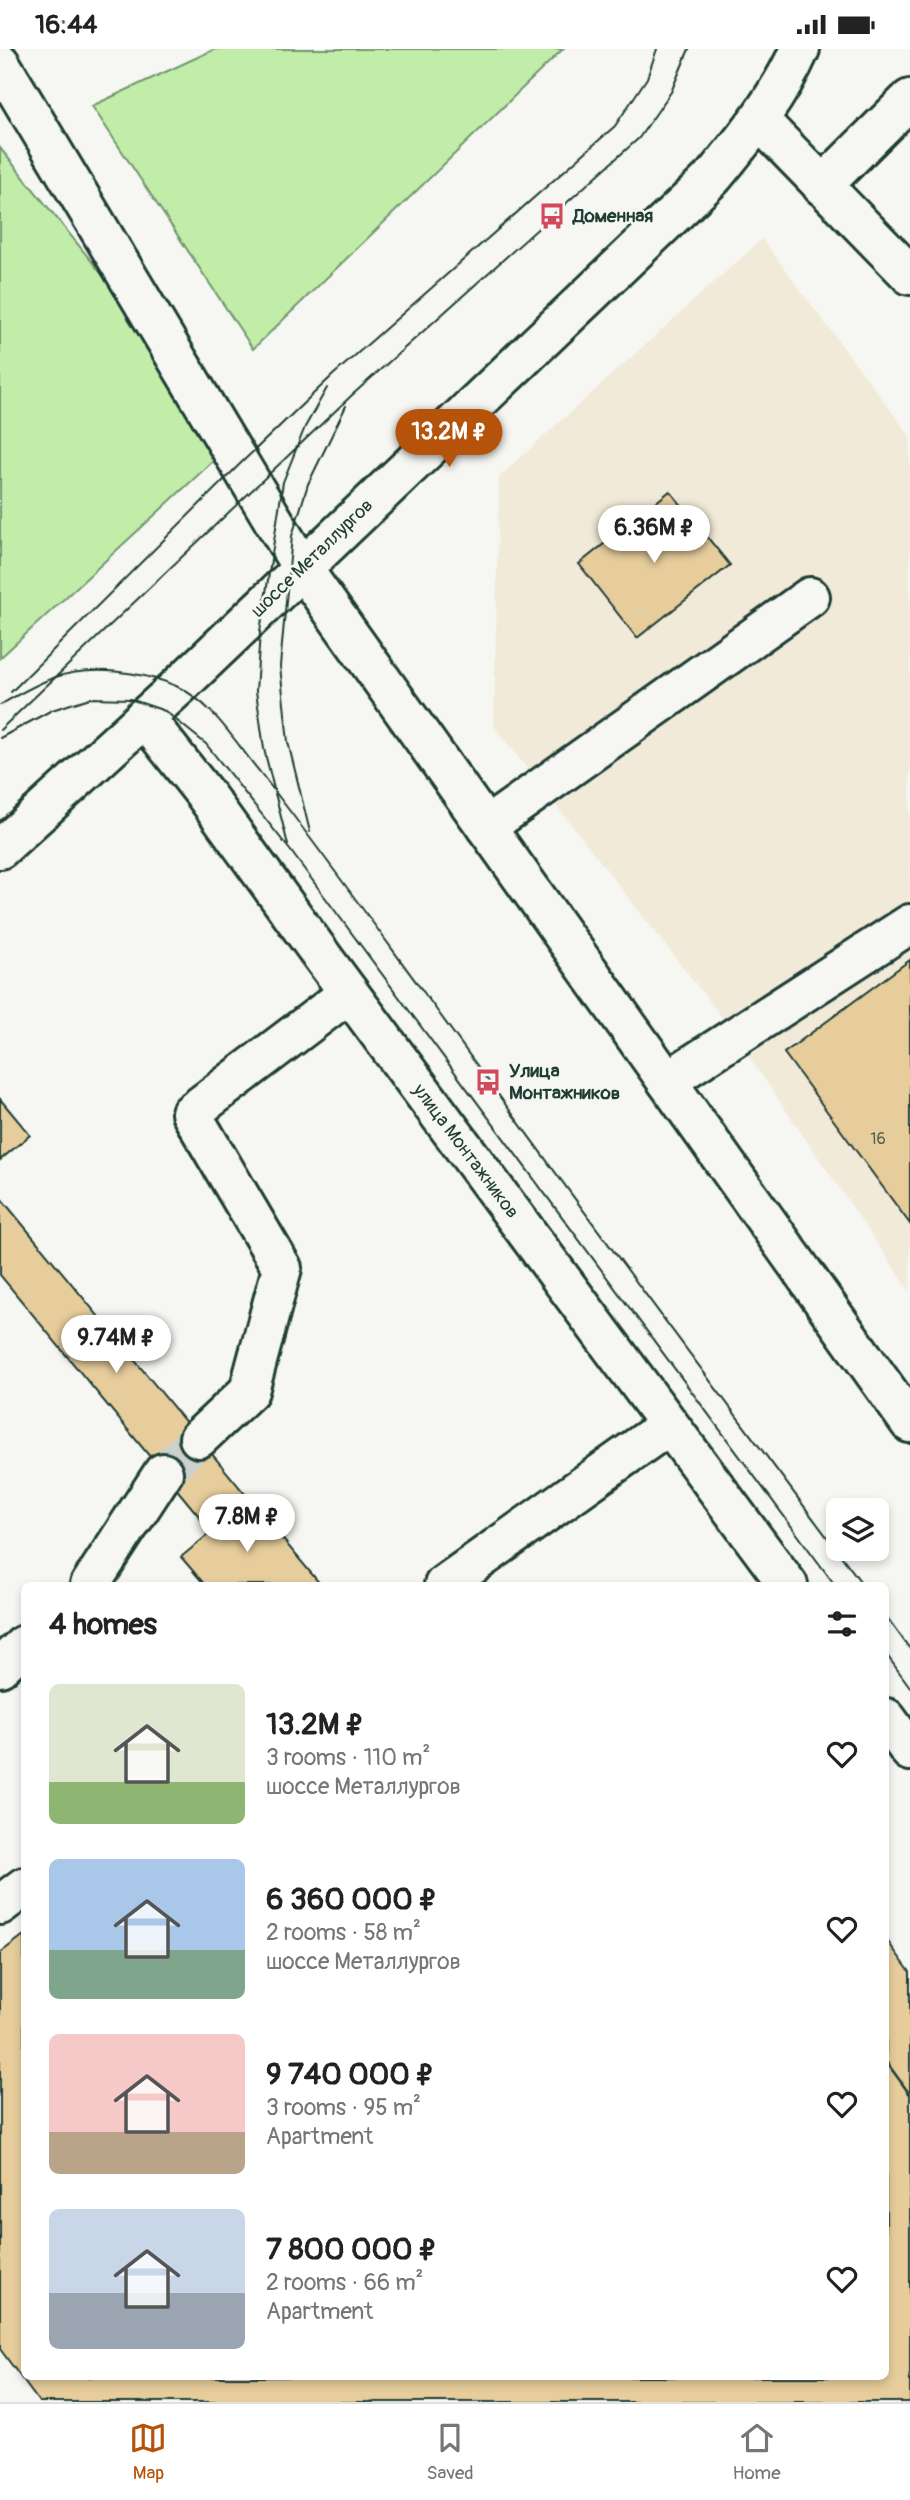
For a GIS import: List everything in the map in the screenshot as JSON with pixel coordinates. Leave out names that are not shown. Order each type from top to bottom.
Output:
[{"type":"main road","name":"шоссе Металлургов","points":[[0,849],[144,717],[713,177],[759,120],[788,76],[800,49]]},
{"type":"main road","points":[[0,62],[302,568],[910,1423]]},
{"type":"main road","points":[[822,186],[910,99]]},
{"type":"main road","points":[[759,120],[908,270]]},
{"type":"main road","points":[[486,827],[810,597]]},
{"type":"main road","name":"улица Монтажников","points":[[144,717],[204,793],[786,1582]]},
{"type":"main road","points":[[667,1081],[910,924]]},
{"type":"main road","points":[[200,1438],[249,1391],[282,1268],[191,1113],[349,993]]},
{"type":"main road","points":[[448,1582],[669,1425]]},
{"type":"main road","points":[[92,1582],[163,1473]]},
{"type":"main road","points":[[0,1667],[21,1649]]},
{"type":"main road","points":[[889,1722],[910,1751]]},
{"type":"main road","points":[[0,1905],[21,1889]]},
{"type":"shaded area","points":[[762,239],[910,436],[910,1291],[721,1016],[494,726],[499,477]]},
{"type":"green space","points":[[215,49],[563,49],[253,349],[92,106]]},
{"type":"green space","points":[[0,148],[236,440],[0,658]]},
{"type":"building","points":[[670,491],[730,565],[637,638],[579,564]]},
{"type":"building","points":[[910,960],[910,1224],[784,1053]]},
{"type":"building","points":[[0,1099],[30,1135],[0,1160]]},
{"type":"building","points":[[0,1197],[250,1500],[212,1532],[0,1275]]},
{"type":"building","points":[[250,1500],[318,1582],[202,1582],[181,1557]]},
{"type":"building","points":[[21,1937],[21,2378],[0,2349],[0,1953]]},
{"type":"building","points":[[889,1943],[910,1972],[910,2094],[889,2065]]},
{"type":"building","points":[[889,2066],[910,2095],[910,2402],[39,2402],[23,2380],[889,2380]]},
{"type":"tunnel","points":[[163,1473],[199,1438]]},
{"type":"tram line","points":[[11,692],[333,375],[615,126],[647,78],[657,49]]},
{"type":"tram line","points":[[0,730],[351,396],[639,138],[671,92],[689,49]]},
{"type":"tram line","points":[[288,845],[264,749],[256,691],[260,632],[283,482],[305,427],[327,388]]},
{"type":"tram line","points":[[310,832],[288,742],[280,666],[292,536],[308,484],[346,406]]},
{"type":"tram line","points":[[0,705],[53,678],[83,672],[115,671],[176,686],[212,712],[322,854],[588,1217],[861,1582]]},
{"type":"tram line","points":[[0,738],[52,710],[90,698],[130,699],[165,711],[206,744],[290,850],[833,1582]]},
{"type":"tram line","points":[[889,1620],[910,1649]]},
{"type":"tram line","points":[[889,1658],[910,1687]]},
{"type":"place","name":"Доменная","points":[[552,216]]},
{"type":"place","name":"Улица Монтажников","points":[[488,1082]]}]
